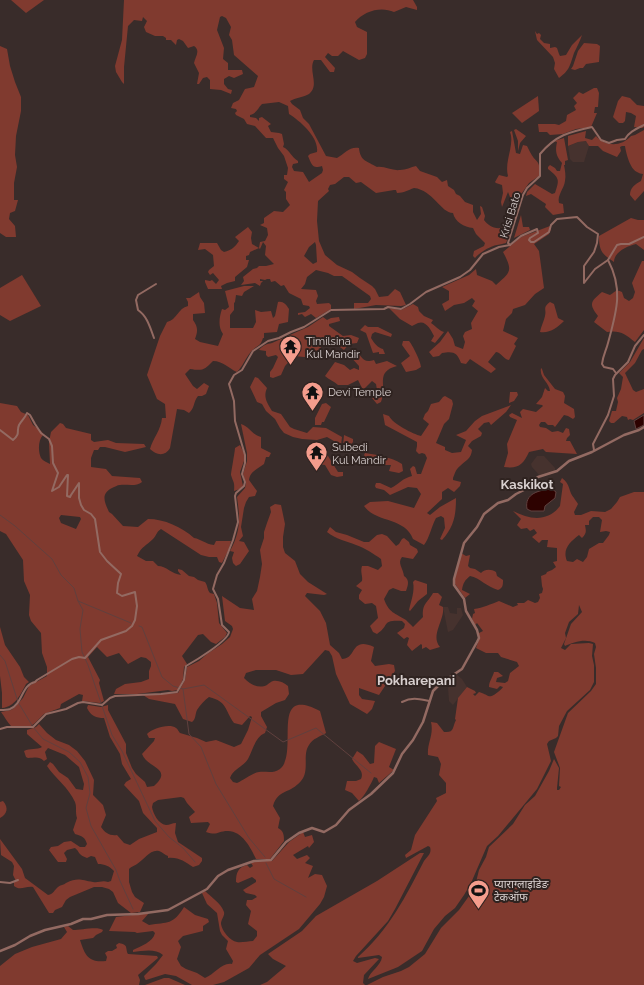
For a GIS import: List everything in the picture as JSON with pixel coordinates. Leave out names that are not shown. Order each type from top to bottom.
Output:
[{"type":"street","name":"Krisi Bato","points":[[510,244],[508,243],[523,195],[527,188],[540,176],[540,154],[551,141],[566,134],[592,127],[601,140],[609,143],[625,139],[633,130],[644,125]]},
{"type":"street","points":[[0,730],[7,727],[33,727],[46,714],[66,710],[82,702],[102,705],[110,698],[115,696],[177,692],[184,680],[186,666],[194,662],[207,651],[219,645],[228,635],[229,632],[221,622],[218,599],[213,589],[233,540],[238,522],[235,496],[236,493],[244,486],[245,482],[242,474],[245,456],[235,421],[234,401],[229,384],[234,375],[242,370],[253,351],[268,341],[304,327],[331,310],[384,309],[388,307],[401,309],[426,292],[460,277],[470,270],[483,254],[510,244],[521,236],[538,229],[538,233],[529,240],[534,242],[549,232],[551,225],[557,219],[577,217],[587,227],[598,234],[594,252],[584,266],[584,283],[595,269],[608,260],[617,246],[621,244],[629,244],[644,237]]},
{"type":"street","points":[[608,260],[614,270],[618,287],[613,327],[610,333],[608,346],[604,352],[602,364],[604,367],[613,369],[616,373]]},
{"type":"street","points":[[154,338],[142,311],[138,310],[136,300],[138,295],[156,284]]},
{"type":"street","points":[[594,450],[593,444],[608,415],[614,396],[613,379],[616,373],[628,362],[635,346],[644,335]]},
{"type":"street","points":[[0,430],[13,440],[19,434],[19,424],[26,413],[30,415],[41,433],[49,439],[52,446],[53,463],[58,473],[52,491],[60,486],[67,475],[67,496],[70,497],[79,483],[79,498],[84,510],[91,514],[95,519],[100,552],[121,574],[117,593],[122,596],[136,593],[137,603],[135,620],[128,629],[112,637],[101,640],[85,658],[79,657],[72,659],[35,682],[30,683],[26,686],[18,702],[10,709],[0,710]]},
{"type":"street","points":[[0,951],[44,930],[72,924],[83,919],[91,919],[107,914],[138,914],[168,910],[206,889],[218,876],[228,870],[254,860],[271,860],[286,842],[299,833],[312,828],[324,832],[333,828],[349,810],[371,794],[393,773],[402,754],[413,740],[423,722],[429,701],[435,688],[462,669],[479,638],[477,630],[466,611],[464,599],[454,585],[454,574],[464,543],[477,527],[484,514],[498,503],[508,500],[524,490],[538,477],[557,471],[569,461],[644,427]]},
{"type":"street","points":[[402,702],[410,698],[418,698],[429,701]]},
{"type":"street","points":[[0,882],[10,883],[18,880]]},
{"type":"shaded area","points":[[11,0],[44,0],[26,13]]},
{"type":"shaded area","points":[[124,0],[413,0],[417,10],[406,7],[394,12],[384,9],[368,12],[359,18],[355,22],[357,27],[367,32],[367,54],[365,58],[359,60],[343,51],[338,56],[332,56],[328,53],[325,57],[335,68],[334,72],[330,72],[321,60],[314,60],[312,69],[314,86],[312,90],[307,95],[290,101],[300,110],[303,118],[309,124],[326,156],[337,158],[350,149],[359,148],[362,158],[377,167],[404,170],[416,166],[420,171],[437,177],[442,182],[447,180],[448,186],[454,190],[456,194],[465,202],[473,205],[473,212],[477,220],[481,214],[480,206],[482,207],[485,216],[484,220],[487,224],[496,228],[513,225],[506,243],[488,248],[475,258],[473,256],[474,251],[484,246],[485,243],[476,234],[473,228],[460,224],[453,213],[449,212],[426,193],[414,188],[399,193],[394,190],[376,193],[361,182],[356,183],[349,177],[344,177],[335,184],[330,185],[328,189],[329,191],[318,201],[317,221],[319,241],[325,255],[337,265],[352,272],[372,286],[379,297],[388,296],[395,289],[400,292],[406,305],[376,305],[354,309],[354,303],[368,303],[371,299],[370,296],[342,276],[334,276],[316,270],[307,277],[305,284],[301,289],[316,290],[318,296],[316,301],[317,304],[329,303],[331,305],[331,309],[316,318],[311,314],[305,317],[302,314],[298,315],[298,313],[305,312],[310,308],[309,306],[303,305],[301,299],[289,293],[284,285],[281,286],[275,281],[271,282],[270,279],[260,279],[260,281],[263,281],[260,286],[255,283],[241,285],[244,281],[243,277],[253,269],[259,266],[274,264],[265,255],[266,246],[263,242],[260,249],[259,248],[260,242],[265,241],[268,235],[267,228],[260,225],[264,223],[264,218],[274,211],[283,212],[290,205],[286,199],[286,192],[284,190],[288,182],[284,179],[284,175],[287,175],[288,168],[284,156],[273,138],[266,138],[255,126],[247,124],[244,119],[236,115],[236,109],[231,108],[233,103],[239,100],[245,89],[254,87],[258,76],[234,55],[232,40],[229,35],[231,27],[226,18],[222,16],[220,17],[217,30],[224,48],[223,59],[228,63],[228,70],[242,70],[243,74],[234,78],[229,76],[224,79],[224,84],[228,89],[232,90],[231,94],[221,90],[210,89],[210,80],[207,77],[203,78],[199,84],[197,84],[199,73],[194,63],[197,52],[196,48],[194,46],[188,48],[183,41],[179,39],[177,40],[176,45],[171,40],[166,40],[163,36],[155,36],[146,32],[144,27],[147,21],[143,17],[142,21],[134,20],[128,26],[124,84],[116,72],[115,66],[122,40]],"holes":[[[279,102],[288,106],[289,114],[308,130],[317,146],[317,152],[308,156],[314,167],[322,166],[323,170],[322,173],[309,182],[303,172],[294,171],[292,167],[293,164],[298,163],[298,161],[283,147],[284,144],[282,134],[271,132],[268,126],[271,124],[262,117],[259,118],[259,121],[256,118],[250,117],[250,115],[262,104]],[[315,242],[317,262],[313,264],[304,256],[309,247]]]},
{"type":"shaded area","points":[[535,31],[537,34],[539,33],[541,35],[540,39],[544,43],[550,44],[550,48],[557,48],[560,56],[566,55],[572,45],[582,35],[569,67],[559,78],[554,69],[555,63],[553,57],[537,40]]},
{"type":"shaded area","points":[[584,43],[597,44],[600,46],[599,62],[586,64],[583,68],[575,70],[571,69],[578,51]]},
{"type":"shaded area","points":[[0,46],[7,49],[10,66],[21,97],[21,111],[16,136],[15,155],[17,167],[14,183],[14,200],[18,200],[15,211],[10,213],[9,219],[15,226],[16,237],[6,237],[0,233]]},
{"type":"shaded area","points":[[597,88],[599,93],[598,107],[595,107],[594,113],[597,113],[591,127],[576,129],[563,134],[550,135],[547,132],[539,132],[538,124],[559,125],[566,121],[567,115],[576,110],[574,106],[577,103],[573,98],[579,92],[583,94]]},
{"type":"shaded area","points":[[538,96],[539,111],[522,123],[512,113]]},
{"type":"shaded area","points":[[622,96],[630,98],[637,105],[644,106],[644,127],[634,127],[636,116],[631,113],[626,112],[625,121],[623,123],[619,123],[613,117],[618,101]]},
{"type":"shaded area","points":[[516,129],[526,136],[520,143],[518,151],[518,141],[514,130]]},
{"type":"shaded area","points":[[644,130],[644,191],[635,201],[630,195],[631,190],[641,181],[643,174],[632,168],[627,157],[625,146],[620,147],[621,151],[617,157],[603,151],[598,146],[589,146],[586,141],[568,146],[568,136],[586,131],[585,138],[592,140],[596,136],[600,140],[609,144],[618,144]]},
{"type":"shaded area","points":[[512,131],[516,153],[520,154],[523,145],[527,146],[532,156],[539,164],[539,176],[529,183],[522,193],[513,200],[508,192],[502,207],[502,185],[495,182],[499,175],[508,176],[507,165],[511,142],[510,132]]},
{"type":"shaded area","points":[[564,138],[568,160],[565,161],[564,165],[565,181],[559,203],[563,204],[564,213],[553,215],[545,207],[546,204],[531,194],[526,196],[527,192],[535,184],[552,194],[555,193],[558,185],[558,179],[548,169],[548,167],[550,165],[557,171],[560,171],[562,163],[556,153],[557,142],[554,141]]},
{"type":"shaded area","points":[[587,141],[589,146],[584,162],[573,162],[570,159],[568,146],[578,142]]},
{"type":"shaded area","points":[[521,215],[523,227],[529,227],[530,230],[514,238]]},
{"type":"shaded area","points":[[631,218],[644,220],[644,250],[636,244],[629,246],[616,255],[614,262],[602,252],[599,236]]},
{"type":"shaded area","points":[[550,226],[551,229],[549,234],[534,244],[539,251],[544,288],[535,294],[525,305],[513,309],[512,313],[506,319],[503,331],[518,338],[514,344],[516,346],[509,360],[496,352],[488,362],[496,369],[491,373],[470,359],[466,364],[461,363],[456,354],[452,352],[442,353],[439,356],[433,357],[429,352],[440,342],[448,331],[455,346],[463,349],[465,342],[463,336],[465,332],[472,329],[471,323],[478,311],[472,306],[475,301],[472,298],[464,303],[454,305],[445,311],[442,304],[449,300],[449,291],[442,287],[469,275],[476,269],[477,275],[492,281],[496,285],[509,271],[508,263],[503,252],[521,237]]},
{"type":"shaded area","points":[[248,227],[252,232],[252,244],[259,248],[250,252],[249,255],[246,256],[246,260],[249,260],[247,267],[235,277],[235,281],[221,286],[222,289],[208,289],[205,280],[212,280],[216,284],[219,280],[213,273],[210,275],[208,272],[214,266],[213,255],[205,249],[198,250],[200,243],[217,243],[221,250],[224,252],[227,251],[233,248],[239,241],[235,237]]},
{"type":"shaded area","points":[[642,261],[644,261],[644,330],[635,342],[622,333],[607,332],[594,322],[598,316],[593,309],[592,303],[602,292],[610,295],[618,291],[622,292],[624,298],[629,301],[633,298],[635,292],[632,283]]},
{"type":"shaded area","points":[[22,275],[41,306],[10,321],[0,315],[0,288]]},
{"type":"shaded area","points":[[244,286],[254,286],[244,292],[242,296],[236,295],[234,310],[230,315],[230,328],[253,328],[256,322],[255,310],[261,312],[271,311],[273,318],[275,316],[278,302],[284,303],[289,309],[288,322],[279,324],[277,332],[264,333],[264,338],[261,343],[252,350],[237,372],[217,361],[213,361],[203,369],[190,369],[185,374],[193,386],[197,389],[204,383],[209,386],[206,394],[198,396],[189,413],[184,410],[177,409],[170,448],[163,454],[155,453],[150,449],[162,418],[166,418],[165,404],[157,399],[147,375],[160,336],[167,322],[173,319],[182,309],[188,306],[186,298],[190,298],[199,292],[204,303],[205,313],[193,314],[193,320],[197,329],[195,339],[200,342],[218,346],[223,334],[220,325],[221,312],[222,309],[225,310],[229,307],[225,291]]},
{"type":"shaded area","points":[[550,302],[554,304],[558,318],[564,321],[550,331],[540,332],[545,316],[545,307]]},
{"type":"shaded area","points":[[413,304],[418,307],[419,311],[424,316],[433,320],[431,323],[444,332],[435,343],[431,341],[434,336],[426,324],[421,322],[412,326],[400,319],[389,308],[401,310]]},
{"type":"shaded area","points":[[323,317],[327,320],[339,317],[340,321],[329,324],[329,326],[343,336],[351,335],[359,338],[357,343],[349,344],[344,350],[329,339],[325,338],[321,342],[321,349],[316,352],[311,352],[308,357],[294,356],[285,366],[281,375],[273,378],[270,377],[270,372],[278,357],[276,355],[268,357],[266,355],[266,351],[259,350],[265,345],[308,327]]},
{"type":"shaded area","points":[[365,325],[368,327],[378,327],[392,334],[391,337],[375,332],[372,334],[372,340],[383,349],[385,354],[379,354],[379,352],[373,353],[366,333],[360,330]]},
{"type":"shaded area","points":[[644,338],[644,349],[635,363],[625,373],[633,390],[636,392],[644,389],[644,413],[633,420],[628,420],[627,417],[622,416],[614,423],[611,423],[609,421],[612,411],[616,411],[618,402],[617,398],[621,389],[623,377],[619,373],[630,362]]},
{"type":"shaded area","points":[[403,341],[409,341],[418,357],[421,367],[416,370],[406,372],[401,363],[410,356],[402,345]]},
{"type":"shaded area","points":[[355,351],[367,361],[374,360],[376,364],[387,361],[397,366],[386,372],[383,380],[383,396],[381,402],[377,404],[372,398],[377,390],[376,384],[372,381],[363,390],[358,380],[348,385],[338,385],[325,376],[335,362],[344,365],[350,370],[354,368],[359,370],[359,366],[349,355],[351,352]]},
{"type":"shaded area","points":[[541,368],[544,375],[555,389],[563,392],[565,396],[564,403],[574,409],[575,417],[573,419],[564,415],[555,427],[553,425],[548,425],[545,422],[541,422],[539,425],[540,427],[546,428],[552,432],[558,431],[563,433],[566,428],[569,429],[570,435],[566,441],[570,441],[577,454],[546,452],[543,449],[529,452],[525,460],[516,467],[504,467],[508,453],[507,444],[517,420],[509,415],[512,413],[522,418],[520,412],[523,409],[536,412],[543,406],[536,404],[542,397],[545,388],[550,391],[541,375]]},
{"type":"shaded area","points":[[255,377],[258,378],[267,388],[267,403],[272,411],[281,414],[290,427],[307,433],[313,427],[326,428],[342,437],[341,445],[327,437],[317,440],[302,439],[284,433],[275,419],[266,411],[262,404],[257,402],[250,387]]},
{"type":"shaded area","points":[[510,392],[517,392],[518,395],[514,401],[509,403]]},
{"type":"shaded area","points":[[445,396],[452,400],[453,404],[449,419],[444,424],[436,443],[445,447],[445,450],[452,453],[461,452],[466,440],[456,435],[466,431],[482,416],[511,405],[506,412],[491,425],[489,422],[484,423],[478,429],[482,433],[481,436],[472,441],[468,446],[472,450],[471,455],[458,468],[453,478],[453,480],[461,482],[460,486],[454,492],[448,488],[442,492],[442,499],[427,513],[430,515],[440,507],[456,498],[456,510],[452,525],[442,540],[440,539],[445,528],[444,518],[441,516],[436,518],[428,539],[424,545],[413,539],[404,527],[376,515],[364,506],[370,502],[388,501],[414,508],[421,494],[417,488],[408,487],[390,495],[384,490],[376,488],[375,486],[376,483],[380,483],[391,488],[406,478],[412,476],[410,469],[413,466],[415,467],[417,474],[421,474],[427,458],[425,454],[419,454],[416,451],[417,442],[385,425],[383,414],[389,416],[404,428],[421,436],[429,424],[423,419],[431,404],[439,402]]},
{"type":"shaded area","points":[[0,403],[17,406],[21,412],[28,415],[33,425],[42,432],[43,435],[39,446],[40,455],[43,460],[50,464],[49,442],[51,432],[60,423],[66,428],[91,434],[91,440],[94,442],[108,440],[116,443],[144,444],[146,447],[125,452],[105,447],[100,447],[98,450],[94,450],[91,458],[91,467],[106,469],[112,476],[140,478],[142,482],[134,485],[118,485],[108,490],[104,499],[107,509],[123,526],[138,527],[148,519],[154,519],[172,524],[184,530],[194,538],[206,543],[214,545],[216,541],[231,541],[222,563],[219,562],[217,557],[201,555],[161,529],[153,539],[142,548],[137,556],[146,561],[153,561],[158,566],[164,567],[181,575],[178,569],[182,570],[189,576],[205,582],[209,592],[214,594],[217,603],[219,623],[227,633],[225,637],[216,644],[211,642],[203,634],[198,635],[182,656],[187,664],[184,667],[183,679],[178,690],[172,691],[168,690],[137,694],[114,694],[116,689],[125,684],[141,682],[149,679],[151,662],[146,658],[141,657],[128,664],[119,653],[107,657],[97,647],[88,657],[100,680],[99,683],[104,701],[100,703],[82,701],[83,695],[79,694],[61,704],[60,708],[44,714],[31,726],[11,726],[1,712],[14,708],[23,698],[29,686],[47,676],[47,667],[42,653],[41,633],[31,621],[29,615],[30,595],[24,581],[23,560],[6,534],[0,531]],"holes":[[[61,515],[80,517],[81,519],[76,529],[61,523],[59,518]]]},
{"type":"shaded area","points":[[326,403],[331,407],[324,422],[322,422],[321,425],[315,425],[315,418],[322,404]]},
{"type":"shaded area","points":[[644,415],[644,425],[636,429],[634,421]]},
{"type":"shaded area","points":[[241,424],[261,437],[261,448],[271,453],[269,457],[266,457],[264,464],[251,474],[249,480],[257,491],[255,496],[249,497],[246,502],[241,527],[243,536],[239,541],[244,542],[249,551],[240,564],[236,566],[233,563],[232,558],[234,552],[230,551],[238,531],[239,511],[237,497],[245,488],[246,483],[243,474],[247,461],[247,453]]},
{"type":"shaded area","points":[[344,435],[353,439],[353,442],[346,448],[343,446]]},
{"type":"shaded area","points":[[240,445],[244,453],[244,461],[240,472],[243,486],[234,491],[231,473],[235,448]]},
{"type":"shaded area","points":[[365,453],[398,462],[402,464],[403,471],[399,473],[389,471],[391,465],[383,465],[366,458],[364,455]]},
{"type":"shaded area","points":[[324,454],[328,456],[338,472],[343,472],[343,476],[337,477],[331,475],[325,465],[317,464],[310,460],[310,456],[320,457]]},
{"type":"shaded area","points":[[537,456],[544,456],[555,468],[555,471],[540,476],[531,464]]},
{"type":"shaded area","points":[[562,478],[565,481],[578,504],[574,512],[575,515],[581,515],[591,511],[605,512],[611,509],[620,497],[634,492],[644,492],[644,985],[367,985],[409,967],[425,954],[441,928],[459,910],[469,896],[489,847],[513,824],[525,805],[535,796],[554,759],[559,768],[557,790],[561,787],[559,786],[560,768],[554,752],[568,713],[591,691],[596,684],[594,654],[596,647],[595,643],[584,641],[576,642],[565,646],[564,644],[571,624],[582,612],[579,605],[578,614],[569,622],[565,633],[566,638],[561,648],[565,650],[571,644],[593,644],[592,656],[594,665],[594,682],[590,690],[567,711],[559,726],[558,736],[549,741],[547,744],[551,761],[537,789],[498,836],[487,846],[471,883],[464,895],[455,908],[445,916],[434,929],[422,951],[398,967],[368,979],[380,963],[382,957],[379,955],[358,957],[379,936],[388,924],[429,854],[430,847],[428,846],[406,858],[405,855],[411,850],[415,835],[437,801],[436,798],[446,793],[446,783],[439,775],[441,764],[438,757],[428,755],[428,747],[432,731],[431,722],[437,723],[444,732],[450,732],[453,729],[456,720],[458,698],[467,687],[475,691],[476,693],[473,694],[475,696],[479,692],[492,696],[503,687],[500,686],[497,689],[489,687],[494,672],[498,672],[503,676],[497,678],[496,682],[505,683],[508,681],[510,673],[519,666],[517,662],[501,657],[498,653],[486,653],[476,648],[479,633],[483,631],[477,623],[475,625],[472,619],[473,614],[475,613],[474,609],[499,601],[513,607],[518,605],[517,603],[524,603],[528,600],[535,603],[538,602],[540,598],[539,594],[542,593],[543,589],[541,576],[556,567],[553,562],[557,561],[557,548],[547,547],[548,540],[542,540],[539,543],[532,537],[537,533],[534,529],[530,531],[527,528],[521,529],[517,525],[521,519],[513,511],[532,518],[550,515],[560,506],[563,484],[560,482]],"holes":[[[593,517],[599,517],[602,520],[600,532],[610,532],[609,535],[603,543],[599,543],[589,549],[587,557],[583,562],[577,559],[573,562],[567,561],[566,549],[568,546],[579,535],[582,538],[585,535],[585,525],[589,525],[589,521]]]},
{"type":"shaded area","points":[[552,489],[556,492],[555,498],[545,506],[544,511],[531,511],[527,509],[528,499],[530,496],[543,490]]},
{"type":"shaded area","points":[[275,504],[281,505],[285,524],[283,547],[285,553],[295,561],[300,574],[308,582],[327,594],[307,593],[305,596],[320,611],[326,623],[330,645],[339,653],[342,659],[350,656],[357,646],[361,644],[374,647],[371,661],[375,666],[389,664],[394,665],[395,671],[379,695],[359,688],[359,695],[362,699],[375,701],[372,709],[367,714],[350,704],[336,674],[332,656],[329,651],[325,650],[303,674],[291,675],[276,670],[256,670],[246,673],[244,678],[249,683],[261,687],[272,681],[279,681],[288,686],[289,694],[285,700],[276,703],[261,712],[261,716],[267,727],[265,733],[259,737],[246,762],[231,775],[230,778],[233,782],[237,783],[256,773],[272,772],[280,769],[285,761],[290,713],[295,706],[304,705],[320,711],[326,733],[314,739],[310,743],[306,753],[305,773],[301,781],[293,788],[281,794],[275,801],[273,806],[280,818],[278,828],[283,832],[284,841],[270,859],[256,859],[249,845],[238,834],[228,831],[210,833],[206,832],[210,824],[208,822],[191,823],[189,817],[195,812],[184,798],[181,797],[158,800],[153,803],[152,807],[156,818],[161,823],[166,825],[176,823],[175,833],[178,842],[202,858],[199,865],[193,867],[179,859],[168,858],[168,856],[156,851],[147,855],[140,862],[131,867],[129,869],[129,882],[132,892],[135,897],[144,903],[140,912],[131,913],[118,903],[113,892],[109,889],[94,887],[70,897],[66,900],[62,907],[55,910],[53,913],[49,913],[33,887],[21,888],[14,886],[14,882],[16,881],[13,875],[14,866],[12,862],[1,855],[0,839],[22,869],[25,878],[48,895],[53,893],[59,886],[74,880],[95,882],[111,881],[114,871],[103,864],[98,864],[95,857],[91,856],[87,858],[82,856],[75,848],[67,850],[64,853],[67,859],[66,862],[58,862],[49,850],[51,847],[58,846],[64,842],[71,841],[80,847],[85,847],[87,844],[84,838],[75,834],[73,830],[77,818],[76,804],[66,788],[47,766],[50,762],[53,764],[59,772],[68,778],[76,789],[83,790],[84,784],[79,767],[65,755],[48,748],[45,752],[47,759],[44,761],[39,758],[26,757],[24,751],[42,747],[27,734],[27,730],[36,727],[39,724],[56,740],[69,745],[77,751],[85,761],[94,780],[93,795],[103,805],[106,815],[101,827],[106,832],[112,835],[117,835],[124,843],[130,845],[139,839],[157,832],[157,828],[143,813],[139,801],[124,785],[131,779],[122,764],[120,754],[110,737],[104,718],[92,715],[87,708],[88,705],[101,707],[108,705],[108,710],[126,744],[126,753],[132,768],[145,782],[147,787],[154,786],[161,775],[157,768],[145,759],[142,754],[154,741],[155,738],[149,738],[147,734],[153,730],[169,726],[176,728],[180,733],[206,742],[216,740],[234,747],[241,744],[248,730],[252,717],[250,716],[242,725],[234,723],[220,701],[209,697],[198,708],[192,722],[183,719],[175,704],[149,699],[143,695],[178,693],[185,680],[187,667],[199,661],[230,637],[233,629],[232,626],[225,621],[222,596],[240,608],[254,610],[252,599],[257,591],[262,564],[260,550],[271,512],[270,507]]},
{"type":"shaded area","points":[[330,527],[336,532],[364,542],[369,542],[377,535],[382,534],[387,536],[396,546],[404,538],[410,545],[417,549],[418,552],[413,559],[402,557],[400,561],[404,576],[408,581],[406,591],[393,588],[389,590],[384,599],[390,610],[406,620],[413,627],[423,617],[424,606],[433,593],[438,593],[442,597],[439,605],[443,607],[442,617],[437,632],[437,642],[440,647],[430,650],[426,647],[422,649],[421,644],[412,651],[407,645],[409,638],[407,637],[404,639],[397,633],[404,628],[405,624],[402,621],[388,622],[377,634],[373,632],[370,626],[378,618],[376,606],[372,603],[365,604],[359,599],[359,595],[362,590],[356,586],[362,581],[362,566],[368,566],[378,570],[382,566],[381,559],[363,548],[330,534],[327,532]]},
{"type":"shaded area","points":[[461,553],[466,556],[470,555],[468,566],[470,568],[481,573],[488,570],[496,572],[497,576],[503,580],[502,587],[498,590],[494,589],[470,576],[464,582],[462,588],[462,590],[470,594],[465,598],[455,584],[455,576]]},
{"type":"shaded area","points":[[415,580],[427,584],[427,594],[418,601],[410,611],[413,582]]},
{"type":"shaded area","points":[[443,607],[448,607],[450,613],[457,614],[457,608],[461,608],[463,615],[453,630],[448,632]]},
{"type":"shaded area","points":[[0,627],[5,645],[20,667],[24,677],[29,682],[26,684],[20,696],[14,703],[2,708],[0,676]]},
{"type":"shaded area","points":[[456,674],[462,679],[467,687],[453,705],[449,701],[448,688],[452,681],[451,678]]},
{"type":"shaded area","points":[[379,742],[396,749],[389,767],[394,770],[379,783],[377,778],[374,777],[359,801],[352,793],[345,790],[347,781],[356,781],[361,779],[362,776],[361,771],[352,759],[357,751],[363,755],[370,764],[374,763],[375,746]]},
{"type":"shaded area","points":[[3,801],[7,808],[4,815],[0,818],[0,802]]},
{"type":"shaded area","points":[[303,832],[305,837],[312,835],[314,842],[309,848],[308,846],[293,855],[297,859],[307,855],[310,858],[305,863],[313,866],[308,878],[315,874],[322,875],[327,886],[324,897],[299,929],[260,955],[249,968],[224,982],[213,985],[192,985],[176,976],[165,974],[146,980],[144,976],[163,955],[156,951],[133,952],[133,950],[152,939],[155,933],[153,931],[137,933],[109,931],[116,917],[149,913],[142,921],[149,925],[170,922],[177,917],[184,907],[195,915],[208,919],[209,922],[203,926],[203,931],[183,936],[178,941],[181,947],[177,959],[181,966],[186,969],[205,978],[209,976],[222,966],[232,964],[233,961],[226,949],[228,941],[220,931],[217,913],[207,904],[202,893],[205,891],[223,909],[224,913],[221,924],[223,930],[229,938],[239,942],[253,941],[257,936],[257,931],[248,924],[251,911],[246,905],[247,900],[252,900],[257,897],[246,893],[243,890],[256,882],[256,880],[252,877],[238,883],[236,882],[238,871],[241,867],[247,865],[250,868],[253,866],[251,863],[254,861],[272,861],[289,842]]},
{"type":"shaded area","points":[[420,853],[424,853],[388,921],[353,961],[357,963],[375,958],[379,959],[364,975],[363,983],[365,985],[260,985],[267,982],[286,966],[273,959],[268,954],[302,931],[316,916],[377,881]]},
{"type":"shaded area","points":[[68,926],[73,930],[93,928],[103,930],[93,938],[80,940],[88,957],[95,961],[106,961],[107,957],[105,953],[117,948],[116,945],[119,943],[125,946],[128,954],[157,956],[158,958],[138,975],[140,980],[139,985],[0,985],[0,966],[15,954],[32,947],[61,939],[67,932],[64,927]]},
{"type":"shaded area","points":[[164,978],[169,978],[185,985],[145,985]]},
{"type":"waterway","points":[[0,515],[15,526],[52,559],[61,575],[74,588],[78,601],[131,623]]},
{"type":"waterway","points":[[78,601],[83,610],[80,629],[82,652],[88,665],[112,735],[122,751],[155,821],[195,862]]},
{"type":"waterway","points":[[139,626],[142,627],[162,677],[173,686],[183,689],[204,685],[283,742],[316,728],[371,773]]},
{"type":"waterway","points":[[0,655],[5,661],[18,702],[33,727],[43,739],[69,752],[80,762],[88,777],[90,793],[86,808],[91,826],[116,870],[133,909]]},
{"type":"waterway","points":[[183,689],[189,734],[201,747],[216,784],[249,838],[265,857]]},
{"type":"waterway","points":[[266,863],[274,879],[306,897]]},
{"type":"place","name":"Timilsina Kul Mandir","points":[[290,366]]},
{"type":"place","name":"Devi Temple","points":[[313,412]]},
{"type":"place","name":"Subedi Kul Mandir","points":[[317,472]]},
{"type":"place","name":"प्याराग्लाइडिङ टेकऑफ","points":[[479,910]]},
{"type":"district","name":"Kaskikot","points":[[527,484]]},
{"type":"district","name":"Pokharepani","points":[[416,680]]}]
